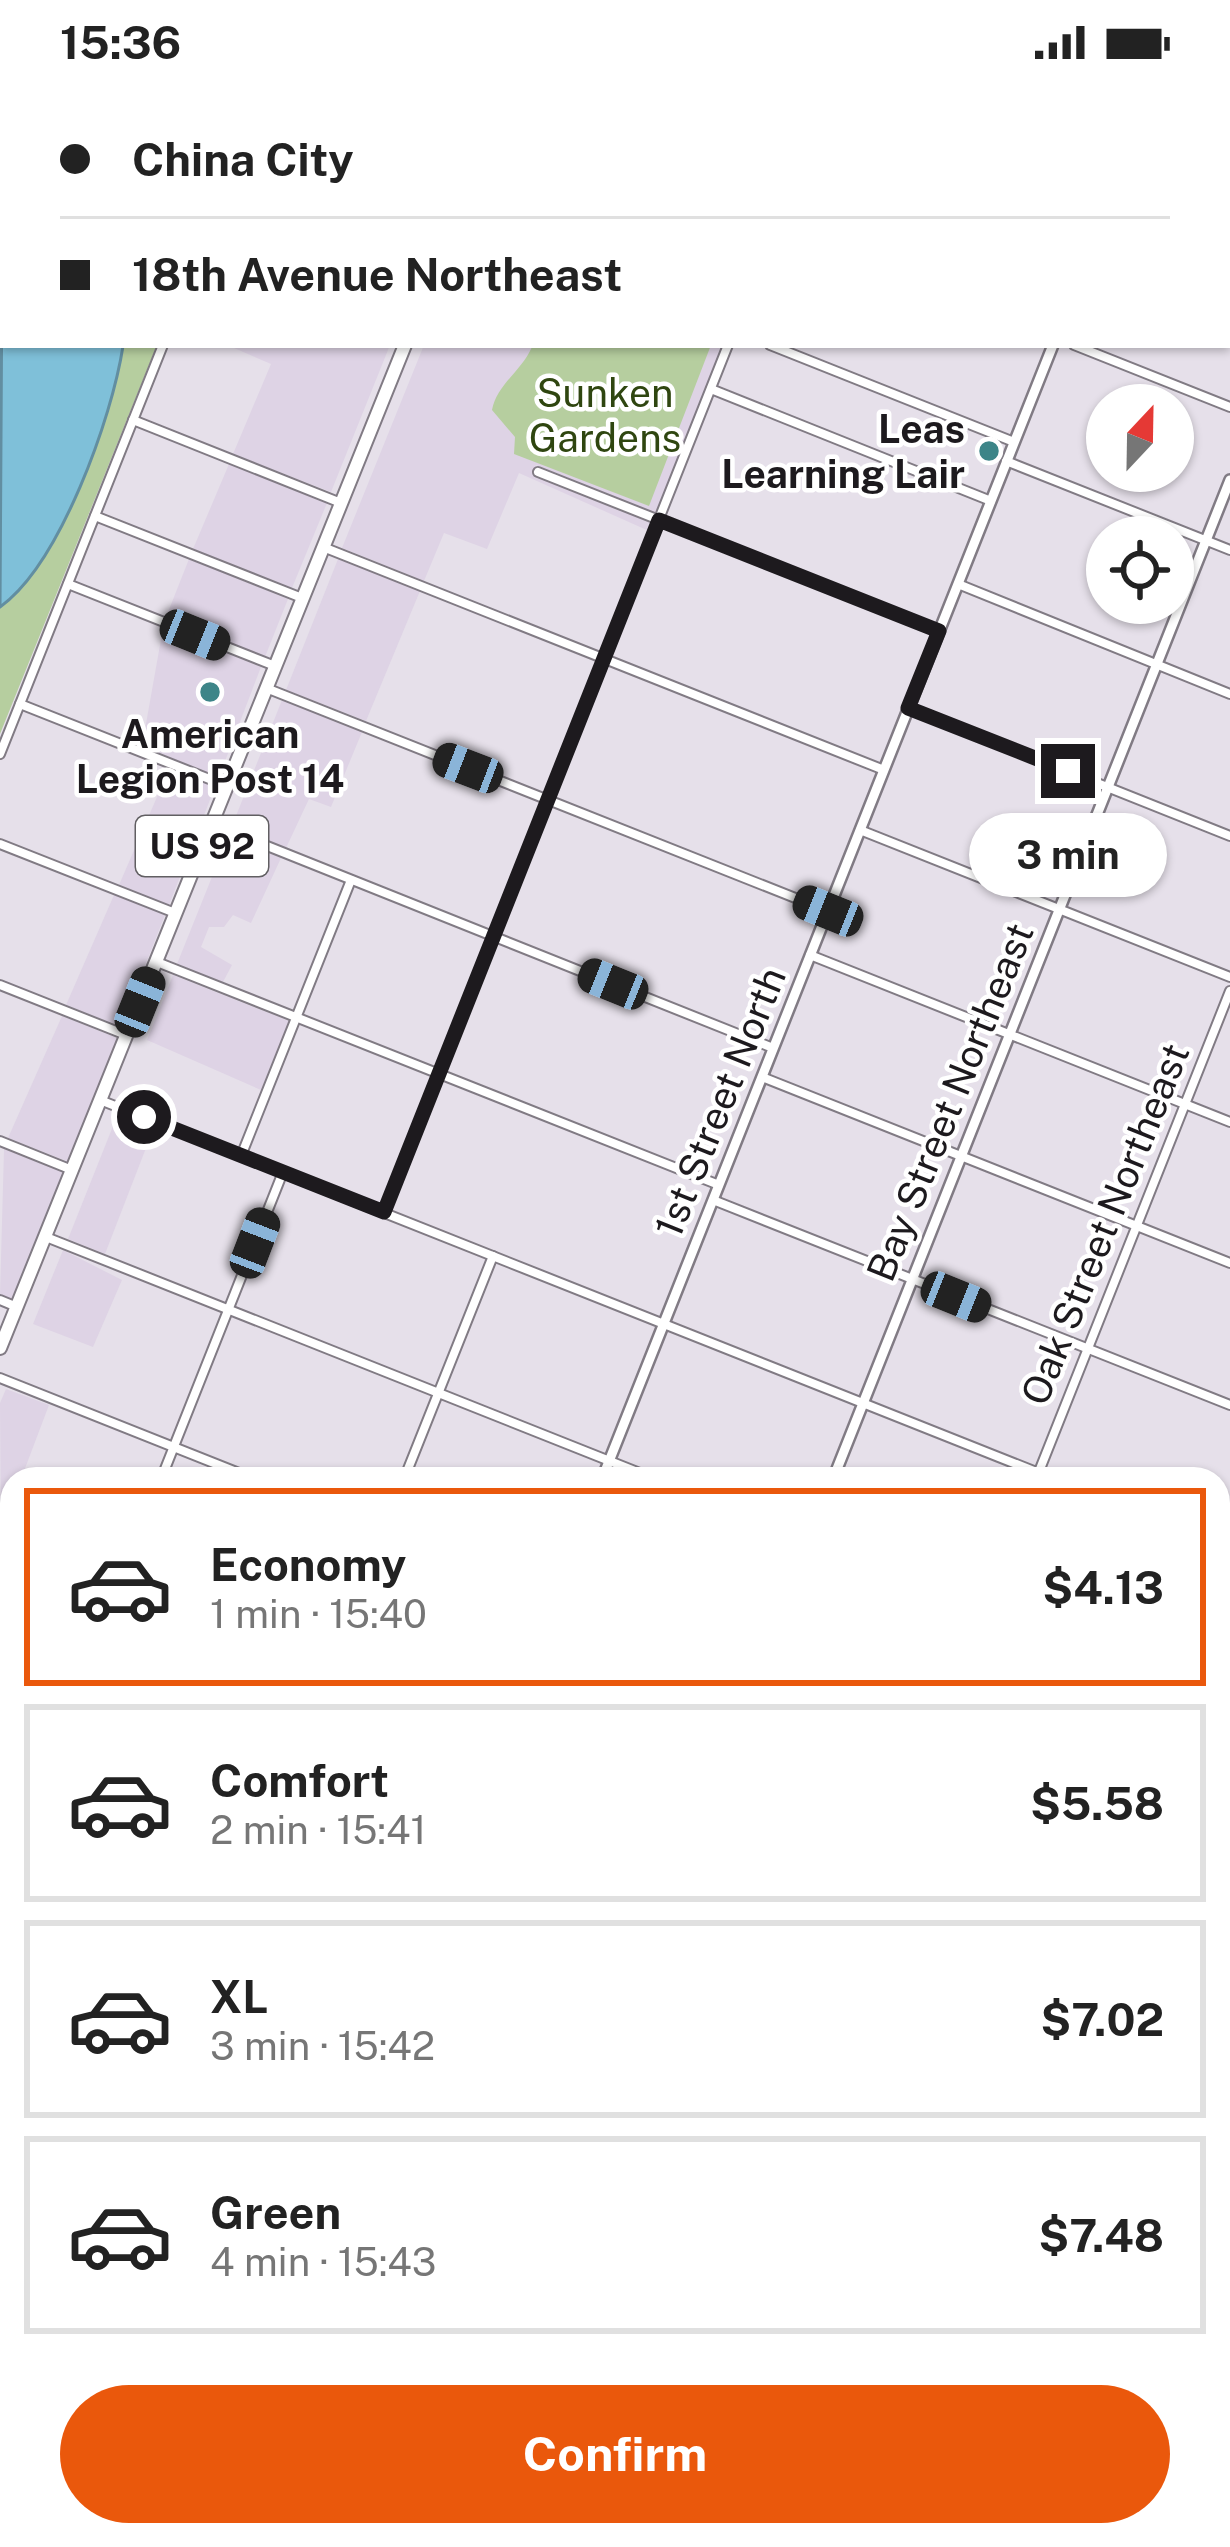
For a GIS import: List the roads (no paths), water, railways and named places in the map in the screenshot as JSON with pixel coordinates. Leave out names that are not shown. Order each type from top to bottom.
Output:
[{"type":"main road","name":"US 92","points":[[0,1348],[403,348]]},
{"type":"street","points":[[0,754],[162,348]]},
{"type":"street","points":[[384,1212],[727,348]]},
{"type":"street","points":[[778,348],[1014,442]]},
{"type":"street","name":"1st Street North","points":[[607,1467],[1052,348]]},
{"type":"street","points":[[1082,348],[1230,407]]},
{"type":"street","points":[[711,389],[991,501]]},
{"type":"street","points":[[133,420],[341,503]]},
{"type":"street","points":[[1006,461],[1230,550]]},
{"type":"street","points":[[538,472],[939,631]]},
{"type":"street","name":"Bay Street Northeast","points":[[838,1467],[1230,480]]},
{"type":"street","points":[[95,516],[302,598]]},
{"type":"street","points":[[323,547],[884,770]]},
{"type":"street","points":[[68,584],[275,667]]},
{"type":"street","points":[[958,584],[1230,694]]},
{"type":"street","points":[[266,688],[828,911]]},
{"type":"street","points":[[20,704],[227,786]]},
{"type":"street","points":[[908,708],[1230,836]]},
{"type":"street","points":[[211,824],[773,1048]]},
{"type":"street","points":[[860,830],[1230,977]]},
{"type":"street","points":[[0,844],[175,913]]},
{"type":"street","points":[[241,1156],[351,880]]},
{"type":"street","points":[[810,955],[1230,1122]]},
{"type":"street","points":[[156,962],[718,1186]]},
{"type":"street","points":[[0,985],[126,1035]]},
{"type":"street","name":"Oak Street Northeast","points":[[1041,1467],[1230,991]]},
{"type":"street","points":[[762,1077],[1230,1263]]},
{"type":"street","points":[[100,1100],[1016,1467]]},
{"type":"street","points":[[0,1141],[72,1170]]},
{"type":"street","points":[[166,1467],[283,1172]]},
{"type":"street","points":[[713,1200],[1230,1405]]},
{"type":"street","points":[[45,1237],[624,1467]]},
{"type":"street","points":[[409,1467],[493,1256]]},
{"type":"street","points":[[0,1300],[16,1307]]},
{"type":"street","points":[[0,1378],[224,1467]]},
{"type":"water","points":[[2,348],[123,348],[108,411],[80,487],[43,558],[0,607]]},
{"type":"place","name":"Leas Learning Lair","points":[[989,451]]},
{"type":"place","name":"American Legion Post 14","points":[[210,692]]},
{"type":"park label","name":"Sunken Gardens","points":[[605,416]]}]
